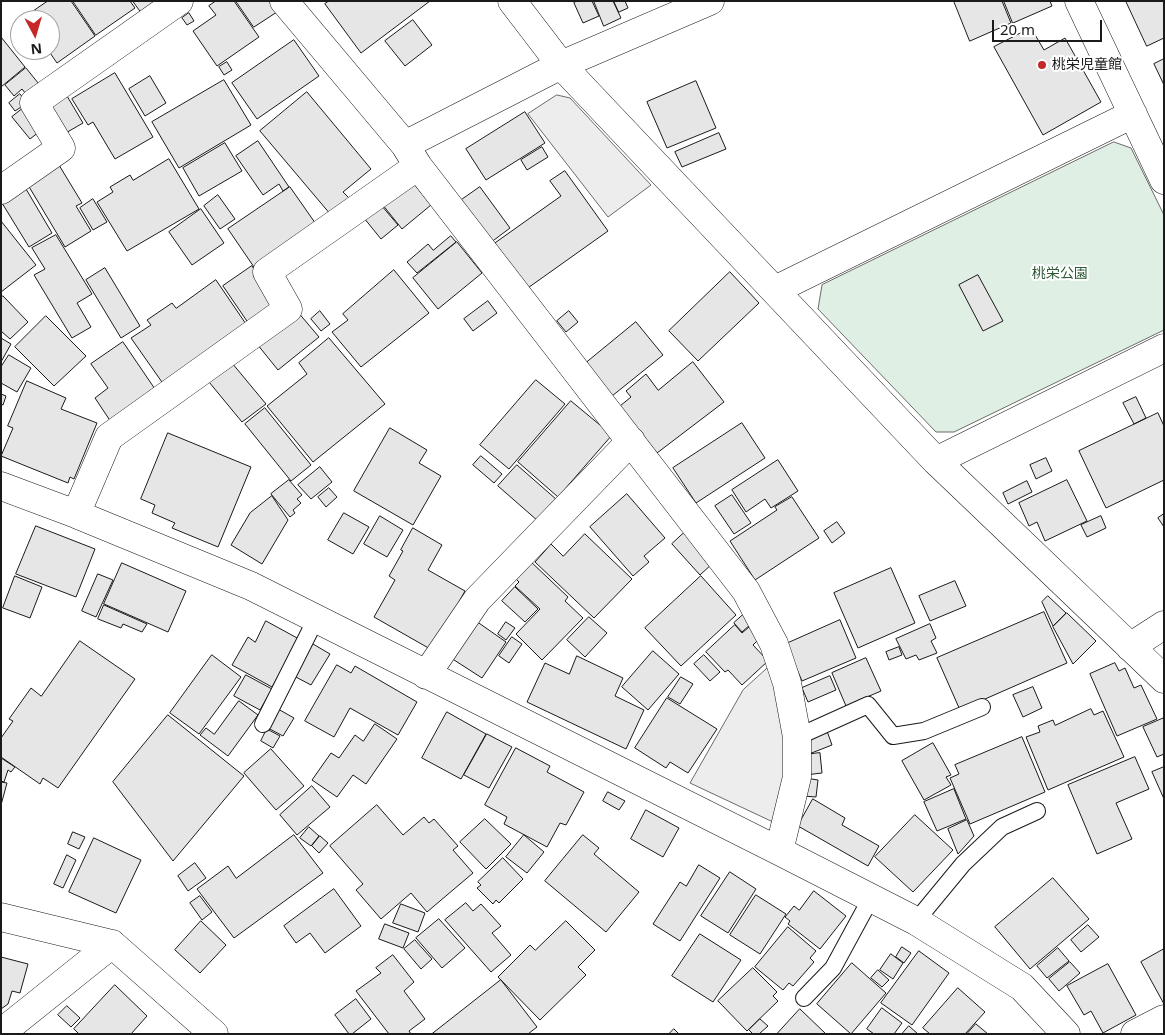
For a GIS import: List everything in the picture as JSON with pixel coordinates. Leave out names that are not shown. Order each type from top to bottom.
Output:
[{"type":"street","points":[[1,190],[61,148],[34,103],[179,1]]},
{"type":"street","points":[[284,1],[412,155],[746,591],[774,644],[787,683],[797,737],[797,777],[780,851]]},
{"type":"street","points":[[512,1],[561,65],[936,461],[1164,679]]},
{"type":"street","points":[[76,514],[109,437],[288,309],[268,272],[412,155],[561,65],[710,1]]},
{"type":"street","points":[[1079,1],[1164,180]]},
{"type":"street","points":[[775,290],[1132,114]]},
{"type":"street","points":[[936,461],[1164,348]]},
{"type":"street","points":[[426,675],[477,600],[631,441]]},
{"type":"street","points":[[1,486],[76,514],[251,586],[780,851],[916,921],[1022,987],[1066,1034]]},
{"type":"street","points":[[1130,647],[1164,625]]},
{"type":"street","points":[[1,917],[112,944],[214,1034]]},
{"type":"street","points":[[1,1034],[112,944]]},
{"type":"street","points":[[1135,1034],[1164,1019]]},
{"type":"lane","points":[[263,724],[316,619]]},
{"type":"lane","points":[[797,737],[868,705],[893,736],[924,731],[982,707]]},
{"type":"lane","points":[[916,921],[964,864],[1002,827],[1037,811]]},
{"type":"lane","points":[[804,998],[833,968],[871,898]]},
{"type":"green space","name":"桃栄公園","points":[[1114,142],[1131,148],[1164,215],[1164,330],[954,432],[936,432],[818,309],[822,285]]},
{"type":"shaded area","points":[[557,95],[570,98],[651,185],[608,217],[528,114]]},
{"type":"shaded area","points":[[772,664],[789,736],[789,776],[773,822],[690,783],[743,690]]},
{"type":"building","points":[[48,1],[71,1],[95,36],[57,63],[55,60],[60,60],[60,10],[35,10]]},
{"type":"building","points":[[73,1],[130,1],[135,8],[96,35]]},
{"type":"building","points":[[133,1],[156,1],[141,12]]},
{"type":"building","points":[[216,1],[234,1],[259,37],[217,66],[193,31],[216,15],[209,6]]},
{"type":"building","points":[[236,1],[269,1],[277,12],[254,27]]},
{"type":"building","points":[[329,1],[430,1],[361,53],[325,4]]},
{"type":"building","points":[[577,1],[592,1],[599,16],[583,23],[574,3]]},
{"type":"building","points":[[594,1],[613,1],[621,18],[604,26]]},
{"type":"building","points":[[614,1],[625,1],[628,8],[619,12]]},
{"type":"building","points":[[954,1],[1002,1],[1011,23],[970,41]]},
{"type":"building","points":[[1004,1],[1050,1],[1052,6],[1013,23]]},
{"type":"building","points":[[1126,1],[1164,1],[1164,38],[1147,46]]},
{"type":"building","points":[[189,13],[194,21],[187,25],[182,18]]},
{"type":"building","points":[[413,20],[432,45],[405,66],[385,41]]},
{"type":"building","points":[[1031,28],[1044,50],[1065,38],[1101,102],[1043,135],[994,47]]},
{"type":"building","points":[[1,37],[10,48],[10,60],[19,60],[25,67],[1,87]]},
{"type":"building","points":[[294,40],[319,76],[257,119],[232,83]]},
{"type":"building","points":[[1164,59],[1164,85],[1154,64]]},
{"type":"building","points":[[227,62],[232,70],[224,75],[219,67]]},
{"type":"building","points":[[26,68],[43,89],[30,99],[22,89],[14,96],[5,85]]},
{"type":"building","points":[[115,73],[153,137],[115,159],[93,122],[88,125],[72,99]]},
{"type":"building","points":[[150,76],[166,103],[145,116],[129,89]]},
{"type":"building","points":[[224,80],[251,125],[179,168],[152,122]]},
{"type":"building","points":[[696,81],[716,128],[667,148],[647,102]]},
{"type":"building","points":[[307,92],[371,169],[343,192],[350,199],[331,215],[260,131]]},
{"type":"building","points":[[20,94],[27,103],[15,111],[9,103]]},
{"type":"building","points":[[67,96],[83,123],[64,134],[48,107]]},
{"type":"building","points":[[26,106],[44,128],[30,139],[12,117]]},
{"type":"building","points":[[525,112],[545,143],[486,180],[466,149]]},
{"type":"building","points":[[719,133],[726,149],[682,167],[675,152]]},
{"type":"building","points":[[258,141],[289,187],[283,191],[279,184],[263,195],[236,156]]},
{"type":"building","points":[[225,143],[242,171],[199,196],[183,168]]},
{"type":"building","points":[[542,147],[548,157],[527,170],[521,160]]},
{"type":"building","points":[[169,159],[199,209],[127,251],[97,202],[113,192],[110,187],[130,175],[133,180]]},
{"type":"building","points":[[59,165],[82,203],[76,206],[91,231],[65,247],[28,185]]},
{"type":"building","points":[[565,171],[608,231],[525,290],[492,245],[561,196],[550,181]]},
{"type":"building","points":[[411,180],[431,205],[402,229],[382,204]]},
{"type":"building","points":[[290,187],[318,227],[256,270],[228,229]]},
{"type":"building","points":[[480,187],[510,228],[490,243],[460,201]]},
{"type":"building","points":[[26,189],[52,233],[29,247],[2,203]]},
{"type":"building","points":[[218,195],[235,219],[220,229],[204,206]]},
{"type":"building","points":[[93,199],[107,222],[93,230],[80,208]]},
{"type":"building","points":[[381,205],[398,225],[381,239],[364,218]]},
{"type":"building","points":[[201,209],[224,243],[192,265],[169,232]]},
{"type":"building","points":[[1,221],[36,265],[1,292]]},
{"type":"building","points":[[56,235],[92,294],[77,303],[91,327],[72,338],[34,275],[45,269],[32,248]]},
{"type":"building","points":[[451,236],[456,242],[417,273],[407,262],[428,244],[433,250]]},
{"type":"building","points":[[457,242],[482,273],[438,309],[413,278]]},
{"type":"building","points":[[252,266],[280,307],[251,327],[223,286]]},
{"type":"building","points":[[105,268],[140,326],[121,338],[86,280]]},
{"type":"building","points":[[394,270],[429,313],[361,367],[332,332],[348,320],[343,314]]},
{"type":"building","points":[[730,272],[759,303],[698,361],[669,331]]},
{"type":"building","points":[[978,275],[1003,321],[983,331],[959,285]]},
{"type":"building","points":[[216,280],[248,327],[164,385],[131,338],[151,325],[147,320],[172,303],[176,308]]},
{"type":"building","points":[[3,296],[28,322],[10,339],[1,331],[1,298]]},
{"type":"building","points":[[488,301],[497,313],[473,331],[464,319]]},
{"type":"building","points":[[297,311],[319,337],[278,370],[257,344]]},
{"type":"building","points":[[320,311],[330,324],[321,331],[311,319]]},
{"type":"building","points":[[569,311],[578,322],[566,332],[557,321]]},
{"type":"building","points":[[46,316],[86,356],[54,386],[15,347]]},
{"type":"building","points":[[636,322],[663,355],[612,396],[586,363]]},
{"type":"building","points":[[1,338],[11,344],[1,362]]},
{"type":"building","points":[[329,338],[385,404],[313,462],[267,406],[307,374],[299,363]]},
{"type":"building","points":[[123,342],[157,392],[111,422],[95,398],[108,388],[91,364]]},
{"type":"building","points":[[9,355],[31,368],[17,392],[1,383],[1,367]]},
{"type":"building","points":[[693,362],[724,402],[657,453],[620,406],[631,397],[626,391],[646,374],[658,390]]},
{"type":"building","points":[[232,363],[266,404],[242,422],[209,382]]},
{"type":"building","points":[[536,380],[565,404],[509,469],[480,445]]},
{"type":"building","points":[[27,381],[66,398],[61,409],[97,423],[74,479],[70,477],[68,483],[1,456],[13,428],[8,426]]},
{"type":"building","points":[[1,394],[6,396],[3,405],[1,404]]},
{"type":"building","points":[[1136,397],[1146,418],[1134,424],[1123,403]]},
{"type":"building","points":[[571,401],[612,435],[558,497],[518,462]]},
{"type":"building","points":[[265,408],[311,465],[291,481],[245,424]]},
{"type":"building","points":[[1158,413],[1164,426],[1164,480],[1106,508],[1079,451]]},
{"type":"building","points":[[742,423],[765,458],[696,503],[673,468]]},
{"type":"building","points":[[390,428],[427,450],[419,463],[441,476],[413,525],[354,491]]},
{"type":"building","points":[[168,433],[251,467],[218,547],[172,528],[175,523],[152,513],[155,505],[141,499]]},
{"type":"building","points":[[481,456],[502,474],[494,483],[473,465]]},
{"type":"building","points":[[1046,458],[1052,471],[1036,479],[1030,465]]},
{"type":"building","points":[[778,460],[798,491],[771,508],[765,499],[746,512],[732,490]]},
{"type":"building","points":[[517,465],[557,500],[538,521],[498,486]]},
{"type":"building","points":[[320,467],[332,482],[311,499],[298,485]]},
{"type":"building","points":[[289,480],[302,495],[297,499],[301,503],[293,510],[295,513],[290,517],[271,494]]},
{"type":"building","points":[[1067,480],[1087,521],[1045,541],[1037,522],[1029,526],[1019,503]]},
{"type":"building","points":[[1027,481],[1032,492],[1008,504],[1003,493]]},
{"type":"building","points":[[329,488],[337,497],[326,507],[318,497]]},
{"type":"building","points":[[627,494],[665,538],[644,556],[649,562],[633,576],[590,527]]},
{"type":"building","points":[[732,495],[751,523],[734,534],[715,506]]},
{"type":"building","points":[[272,496],[288,520],[262,564],[231,545],[250,513]]},
{"type":"building","points":[[792,497],[819,538],[755,580],[730,541],[777,510],[775,507]]},
{"type":"building","points":[[344,513],[369,527],[353,554],[328,540]]},
{"type":"building","points":[[1164,514],[1164,527],[1158,518]]},
{"type":"building","points":[[380,516],[403,530],[387,557],[364,544]]},
{"type":"building","points":[[1101,516],[1106,528],[1087,537],[1081,525]]},
{"type":"building","points":[[837,522],[845,533],[832,543],[824,531]]},
{"type":"building","points":[[36,526],[95,549],[76,597],[16,574]]},
{"type":"building","points":[[413,528],[442,545],[428,570],[465,591],[432,650],[374,617],[395,580],[389,576]]},
{"type":"building","points":[[685,532],[713,563],[700,575],[672,544]]},
{"type":"building","points":[[585,534],[632,579],[594,618],[535,562],[551,544],[563,556]]},
{"type":"building","points":[[529,560],[568,597],[565,601],[583,618],[542,660],[516,634],[540,609],[515,586],[519,582],[513,576]]},
{"type":"building","points":[[122,563],[186,591],[168,632],[104,604]]},
{"type":"building","points":[[891,568],[915,623],[858,648],[834,593]]},
{"type":"building","points":[[98,574],[113,580],[96,617],[82,611]]},
{"type":"building","points":[[15,576],[42,587],[30,618],[3,608]]},
{"type":"building","points":[[701,576],[736,615],[681,666],[645,628]]},
{"type":"building","points":[[955,581],[966,606],[930,621],[919,596]]},
{"type":"building","points":[[515,587],[538,609],[525,622],[502,601]]},
{"type":"building","points":[[1048,596],[1066,613],[1053,626],[1042,602]]},
{"type":"building","points":[[104,605],[147,624],[142,632],[123,624],[121,628],[98,619]]},
{"type":"building","points":[[1044,612],[1067,663],[960,710],[937,658]]},
{"type":"building","points":[[1067,613],[1096,641],[1073,664],[1053,627]]},
{"type":"building","points":[[744,614],[752,623],[742,632],[734,623]]},
{"type":"building","points":[[589,617],[607,633],[585,657],[567,640]]},
{"type":"building","points":[[840,620],[856,658],[802,681],[786,644]]},
{"type":"building","points":[[266,621],[299,639],[272,687],[232,665],[248,637],[255,642]]},
{"type":"building","points":[[476,621],[506,642],[482,678],[451,658]]},
{"type":"building","points":[[506,622],[515,628],[506,640],[498,634]]},
{"type":"building","points":[[930,624],[936,638],[931,641],[937,653],[919,660],[916,655],[906,659],[896,639]]},
{"type":"building","points":[[735,625],[742,633],[749,627],[760,638],[753,645],[768,661],[742,685],[728,670],[725,672],[706,652]]},
{"type":"building","points":[[512,637],[522,644],[509,663],[499,656]]},
{"type":"building","points":[[80,641],[135,679],[58,788],[43,778],[40,784],[1,757],[1,738],[13,721],[9,719],[31,688],[41,696]]},
{"type":"building","points":[[313,644],[330,654],[311,685],[294,676]]},
{"type":"building","points":[[899,647],[902,655],[889,660],[886,652]]},
{"type":"building","points":[[653,651],[679,674],[648,710],[622,687]]},
{"type":"building","points":[[212,655],[241,677],[199,734],[170,713]]},
{"type":"building","points":[[704,655],[720,672],[710,681],[694,664]]},
{"type":"building","points":[[577,656],[623,678],[615,696],[644,710],[626,749],[527,702],[545,663],[569,674]]},
{"type":"building","points":[[866,658],[881,691],[846,706],[832,673]]},
{"type":"building","points":[[1115,663],[1119,671],[1125,668],[1134,688],[1141,685],[1157,719],[1117,736],[1090,674]]},
{"type":"building","points":[[337,665],[351,673],[355,666],[417,702],[398,735],[350,708],[334,737],[305,721]]},
{"type":"building","points":[[246,675],[272,689],[260,710],[234,696]]},
{"type":"building","points":[[830,676],[836,690],[808,702],[802,688]]},
{"type":"building","points":[[681,677],[693,684],[680,704],[668,697]]},
{"type":"building","points":[[1033,687],[1042,708],[1023,717],[1013,695]]},
{"type":"building","points":[[667,698],[717,729],[688,773],[670,762],[666,768],[635,748]]},
{"type":"building","points":[[239,701],[258,715],[228,756],[200,735],[206,728],[214,734]]},
{"type":"building","points":[[278,709],[294,718],[283,736],[268,728]]},
{"type":"building","points":[[1091,709],[1094,715],[1103,711],[1124,757],[1048,790],[1026,737],[1040,732],[1038,726],[1053,720],[1055,725]]},
{"type":"building","points":[[447,712],[486,734],[461,779],[422,758]]},
{"type":"building","points":[[168,715],[244,776],[173,861],[113,782]]},
{"type":"building","points":[[1164,718],[1164,754],[1157,757],[1143,727]]},
{"type":"building","points":[[375,724],[397,739],[366,784],[353,775],[337,797],[312,780],[331,753],[339,758],[355,735],[363,741]]},
{"type":"building","points":[[267,729],[280,736],[273,748],[261,741]]},
{"type":"building","points":[[827,731],[832,745],[809,754],[804,740]]},
{"type":"building","points":[[487,734],[512,747],[489,788],[464,775]]},
{"type":"building","points":[[1022,737],[1045,792],[970,824],[950,778],[959,774],[955,765]]},
{"type":"building","points":[[933,743],[951,775],[946,777],[951,785],[924,800],[902,761]]},
{"type":"building","points":[[516,748],[550,766],[547,772],[584,792],[566,825],[560,823],[547,847],[504,824],[507,817],[485,805]]},
{"type":"building","points":[[271,749],[304,786],[276,810],[244,773]]},
{"type":"building","points":[[820,753],[822,773],[805,775],[803,755]]},
{"type":"building","points":[[1135,757],[1149,789],[1116,803],[1132,839],[1097,854],[1068,785]]},
{"type":"building","points":[[1,758],[15,767],[11,772],[8,770],[4,782],[1,781]]},
{"type":"building","points":[[1164,767],[1164,799],[1152,772]]},
{"type":"building","points":[[805,778],[818,780],[816,797],[803,796]]},
{"type":"building","points":[[1,782],[7,783],[1,805]]},
{"type":"building","points":[[312,786],[330,807],[297,835],[280,815]]},
{"type":"building","points":[[954,789],[966,819],[937,831],[924,802]]},
{"type":"building","points":[[608,792],[625,801],[619,810],[603,801]]},
{"type":"building","points":[[813,799],[845,818],[842,825],[879,846],[868,866],[798,826]]},
{"type":"building","points":[[377,805],[403,835],[424,817],[429,823],[434,819],[458,846],[453,850],[473,873],[427,912],[411,893],[381,919],[356,890],[363,884],[330,846]]},
{"type":"building","points":[[646,810],[679,828],[663,857],[631,839]]},
{"type":"building","points":[[915,815],[953,850],[913,892],[875,857]]},
{"type":"building","points":[[485,819],[511,844],[486,869],[460,842]]},
{"type":"building","points":[[967,820],[974,836],[958,854],[948,829]]},
{"type":"building","points":[[309,827],[319,836],[311,846],[300,838]]},
{"type":"building","points":[[73,832],[85,837],[79,849],[68,844]]},
{"type":"building","points":[[294,835],[323,873],[234,938],[197,889],[228,866],[236,878]]},
{"type":"building","points":[[524,835],[544,852],[527,873],[506,857]]},
{"type":"building","points":[[583,835],[599,848],[594,854],[639,892],[606,932],[545,881]]},
{"type":"building","points":[[320,836],[328,843],[319,853],[312,846]]},
{"type":"building","points":[[94,838],[141,860],[116,913],[69,892]]},
{"type":"building","points":[[67,855],[76,860],[63,888],[54,884]]},
{"type":"building","points":[[503,858],[523,879],[499,903],[496,900],[493,904],[477,888],[481,885],[478,882]]},
{"type":"building","points":[[195,863],[206,878],[188,891],[178,876]]},
{"type":"building","points":[[699,865],[720,878],[680,941],[653,924],[680,882],[686,886]]},
{"type":"building","points":[[730,872],[756,889],[728,933],[701,916]]},
{"type":"building","points":[[1053,878],[1089,919],[1030,969],[995,927]]},
{"type":"building","points":[[334,889],[361,926],[325,953],[310,933],[296,943],[284,926]]},
{"type":"building","points":[[814,891],[846,916],[820,949],[788,924],[790,921],[785,917],[794,906],[799,910]]},
{"type":"building","points":[[756,895],[786,914],[760,954],[730,935]]},
{"type":"building","points":[[200,896],[212,912],[202,920],[190,903]]},
{"type":"building","points":[[466,903],[473,911],[481,904],[501,926],[492,933],[511,955],[491,972],[445,920]]},
{"type":"building","points":[[401,904],[425,913],[418,932],[393,923]]},
{"type":"building","points":[[439,919],[465,948],[442,968],[416,938]]},
{"type":"building","points":[[201,921],[226,945],[200,973],[175,950]]},
{"type":"building","points":[[566,921],[595,950],[578,967],[586,975],[540,1020],[498,977],[530,945],[535,950]]},
{"type":"building","points":[[385,924],[409,933],[403,948],[379,939]]},
{"type":"building","points":[[1088,925],[1099,937],[1081,952],[1071,940]]},
{"type":"building","points":[[788,927],[816,951],[810,958],[814,962],[793,986],[789,983],[783,990],[755,967]]},
{"type":"building","points":[[700,934],[741,960],[713,1002],[672,976]]},
{"type":"building","points":[[415,940],[432,959],[421,969],[404,949]]},
{"type":"building","points":[[902,947],[911,953],[904,963],[896,957]]},
{"type":"building","points":[[1058,948],[1069,961],[1047,978],[1037,966]]},
{"type":"building","points":[[1164,949],[1164,1004],[1141,962]]},
{"type":"building","points":[[919,951],[949,973],[912,1025],[881,1003]]},
{"type":"building","points":[[891,954],[903,963],[893,979],[880,970]]},
{"type":"building","points":[[393,955],[414,982],[404,991],[425,1019],[409,1031],[411,1034],[389,1034],[356,991],[381,973],[376,968]]},
{"type":"building","points":[[1,957],[28,964],[20,993],[12,991],[8,1004],[1,1009]]},
{"type":"building","points":[[1070,962],[1080,973],[1059,991],[1049,979]]},
{"type":"building","points":[[852,963],[886,993],[851,1034],[817,1004]]},
{"type":"building","points":[[1108,964],[1136,1015],[1103,1033],[1091,1011],[1084,1015],[1067,986]]},
{"type":"building","points":[[753,968],[777,992],[773,996],[778,1001],[747,1031],[718,1001]]},
{"type":"building","points":[[878,970],[889,980],[882,987],[871,978]]},
{"type":"building","points":[[501,980],[537,1027],[528,1034],[432,1034]]},
{"type":"building","points":[[115,985],[147,1016],[131,1034],[79,1034],[74,1029]]},
{"type":"building","points":[[958,988],[985,1012],[965,1034],[930,1034],[923,1028]]},
{"type":"building","points":[[356,999],[371,1019],[352,1034],[349,1034],[335,1015]]},
{"type":"building","points":[[67,1006],[80,1018],[71,1027],[58,1015]]},
{"type":"building","points":[[882,1008],[902,1023],[894,1034],[874,1034],[867,1029]]},
{"type":"building","points":[[800,1009],[826,1034],[777,1034]]},
{"type":"building","points":[[760,1019],[768,1026],[759,1034],[753,1034],[749,1030]]},
{"type":"building","points":[[976,1024],[988,1034],[967,1034]]},
{"type":"building","points":[[909,1026],[918,1034],[902,1034]]},
{"type":"building","points":[[674,1029],[679,1034],[669,1034]]},
{"type":"place","name":"桃栄児童館","points":[[1042,65]]}]
